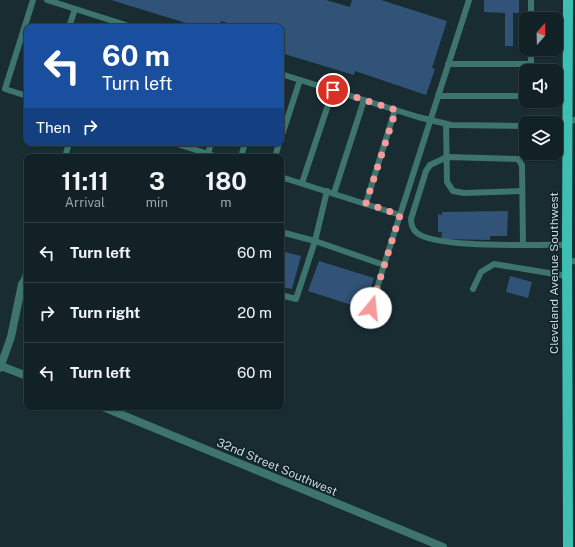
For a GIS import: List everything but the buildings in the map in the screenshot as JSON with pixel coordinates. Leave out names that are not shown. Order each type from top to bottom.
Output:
[{"type":"main road","name":"Cleveland Avenue Southwest","points":[[568,0],[571,121],[571,179],[567,245],[571,261],[567,276],[568,547]]},
{"type":"street","points":[[22,284],[11,337],[0,367],[24,375]]},
{"type":"street","name":"32nd Street Southwest","points":[[110,410],[443,547]]},
{"type":"lane","points":[[26,24],[33,0]]},
{"type":"lane","points":[[47,0],[123,24]]},
{"type":"lane","points":[[371,308],[469,0]]},
{"type":"lane","points":[[531,0],[531,12]]},
{"type":"lane","points":[[70,24],[75,9]]},
{"type":"lane","points":[[107,24],[108,19]]},
{"type":"lane","points":[[24,29],[5,90],[24,95]]},
{"type":"lane","points":[[531,56],[531,64]]},
{"type":"lane","points":[[448,64],[519,64]]},
{"type":"lane","points":[[284,75],[446,124],[519,126]]},
{"type":"lane","points":[[284,129],[300,80]]},
{"type":"lane","points":[[302,183],[333,90]]},
{"type":"lane","points":[[438,96],[519,96]]},
{"type":"lane","points":[[284,296],[296,299],[330,192],[364,100]]},
{"type":"lane","points":[[366,203],[396,110]]},
{"type":"lane","points":[[446,124],[447,182],[453,191],[464,193],[522,191]]},
{"type":"lane","points":[[183,146],[208,154],[210,146]]},
{"type":"lane","points":[[523,244],[522,165],[518,159],[447,157],[430,165],[426,171],[411,219],[414,231],[421,235],[454,243],[567,245]]},
{"type":"lane","points":[[284,178],[400,215]]},
{"type":"lane","points":[[284,233],[315,241],[384,265]]},
{"type":"lane","points":[[473,289],[481,272],[494,264],[567,276]]},
{"type":"lane","points":[[22,284],[24,278]]},
{"type":"route","points":[[333,90],[396,110],[366,203],[400,215],[371,308]]}]
